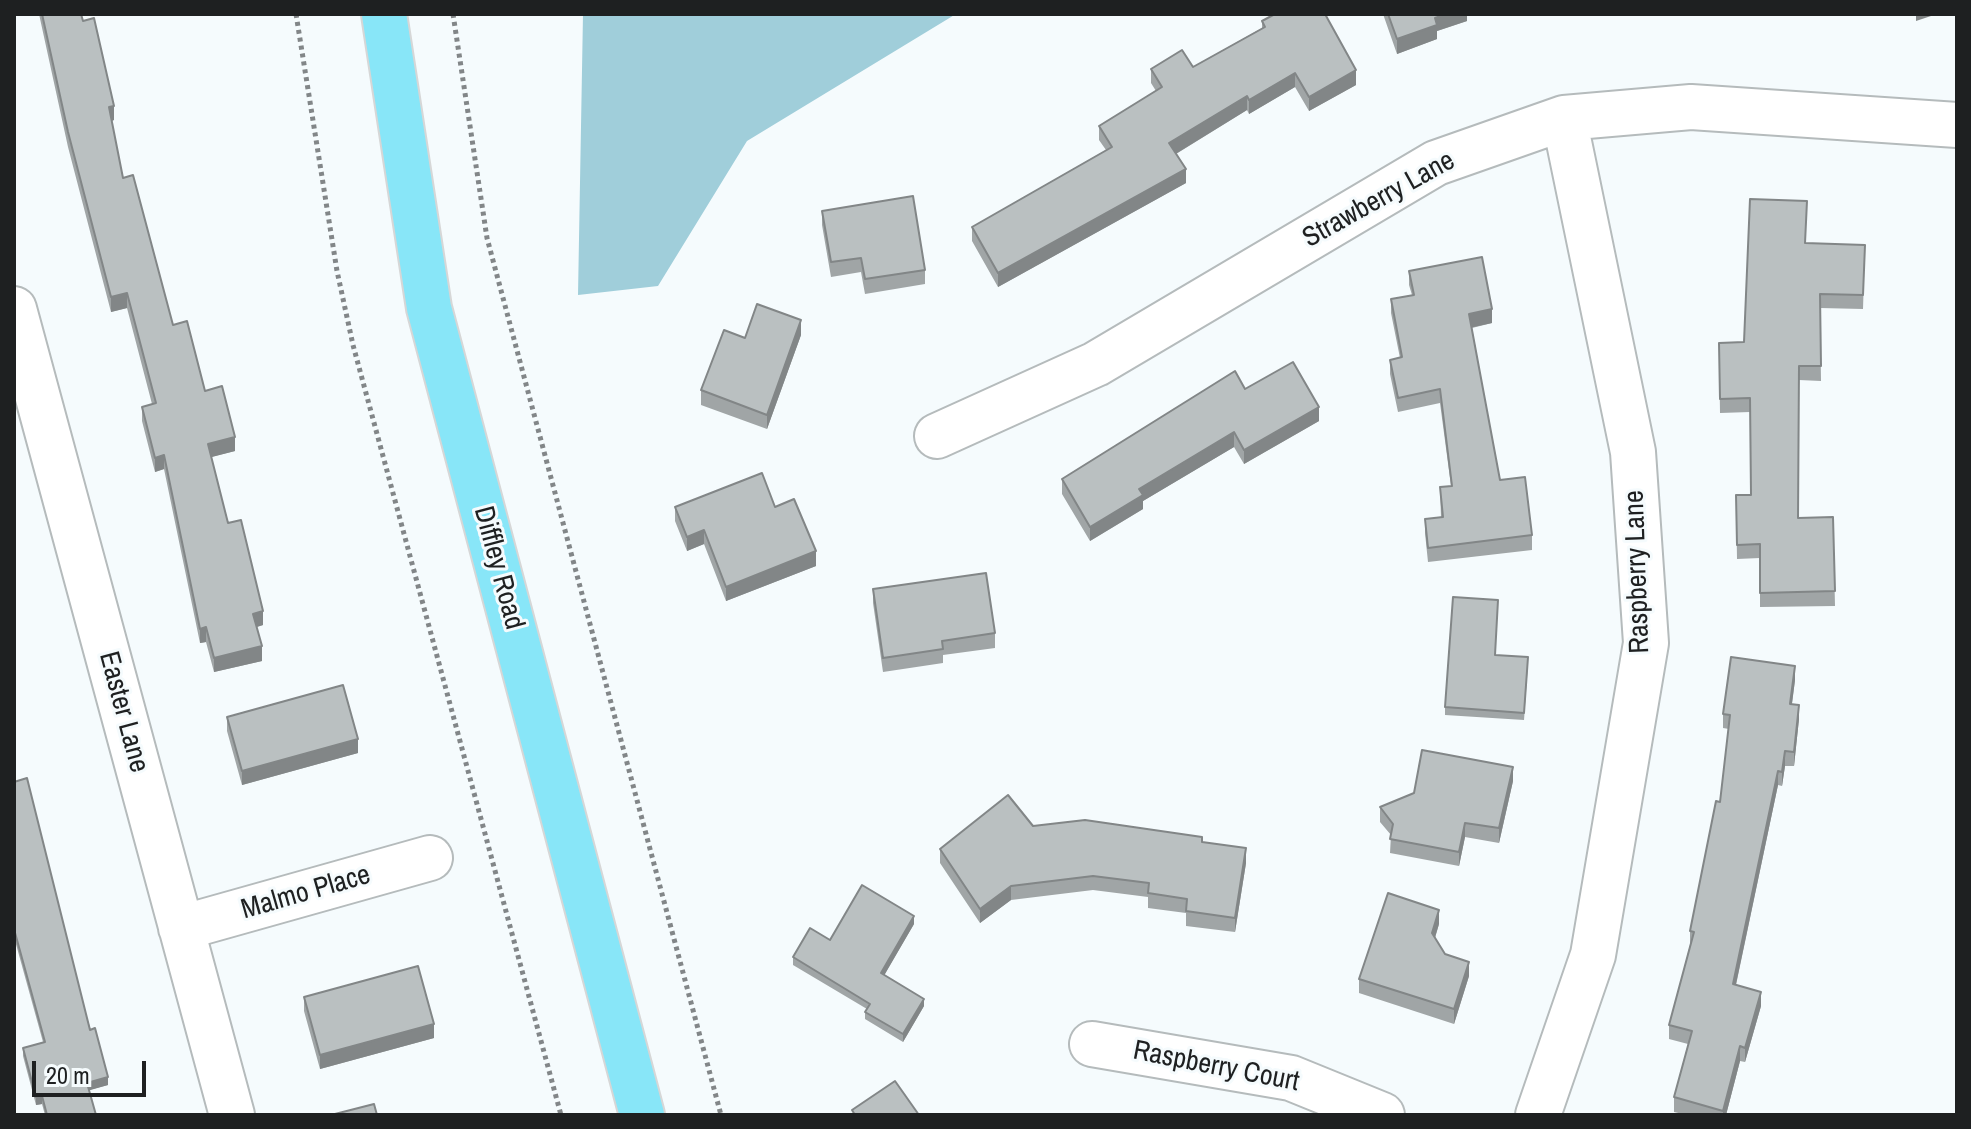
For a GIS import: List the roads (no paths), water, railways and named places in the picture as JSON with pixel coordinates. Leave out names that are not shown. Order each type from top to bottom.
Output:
[{"type":"main road","name":"Diffley Road","points":[[384,14],[429,308],[642,1115]]},
{"type":"street","name":"Strawberry Lane","points":[[937,436],[1096,364],[1436,163],[1564,118],[1691,107],[1957,125]]},
{"type":"street","name":"Raspberry Lane","points":[[1538,1115],[1593,955],[1646,643],[1633,452],[1564,118]]},
{"type":"street","name":"Easter Lane","points":[[14,309],[232,1115]]},
{"type":"street","name":"Malmo Place","points":[[181,928],[430,858]]},
{"type":"street","name":"Raspberry Court","points":[[1092,1044],[1291,1078],[1382,1115]]},
{"type":"water","points":[[583,14],[956,14],[747,141],[658,286],[578,295]]}]
